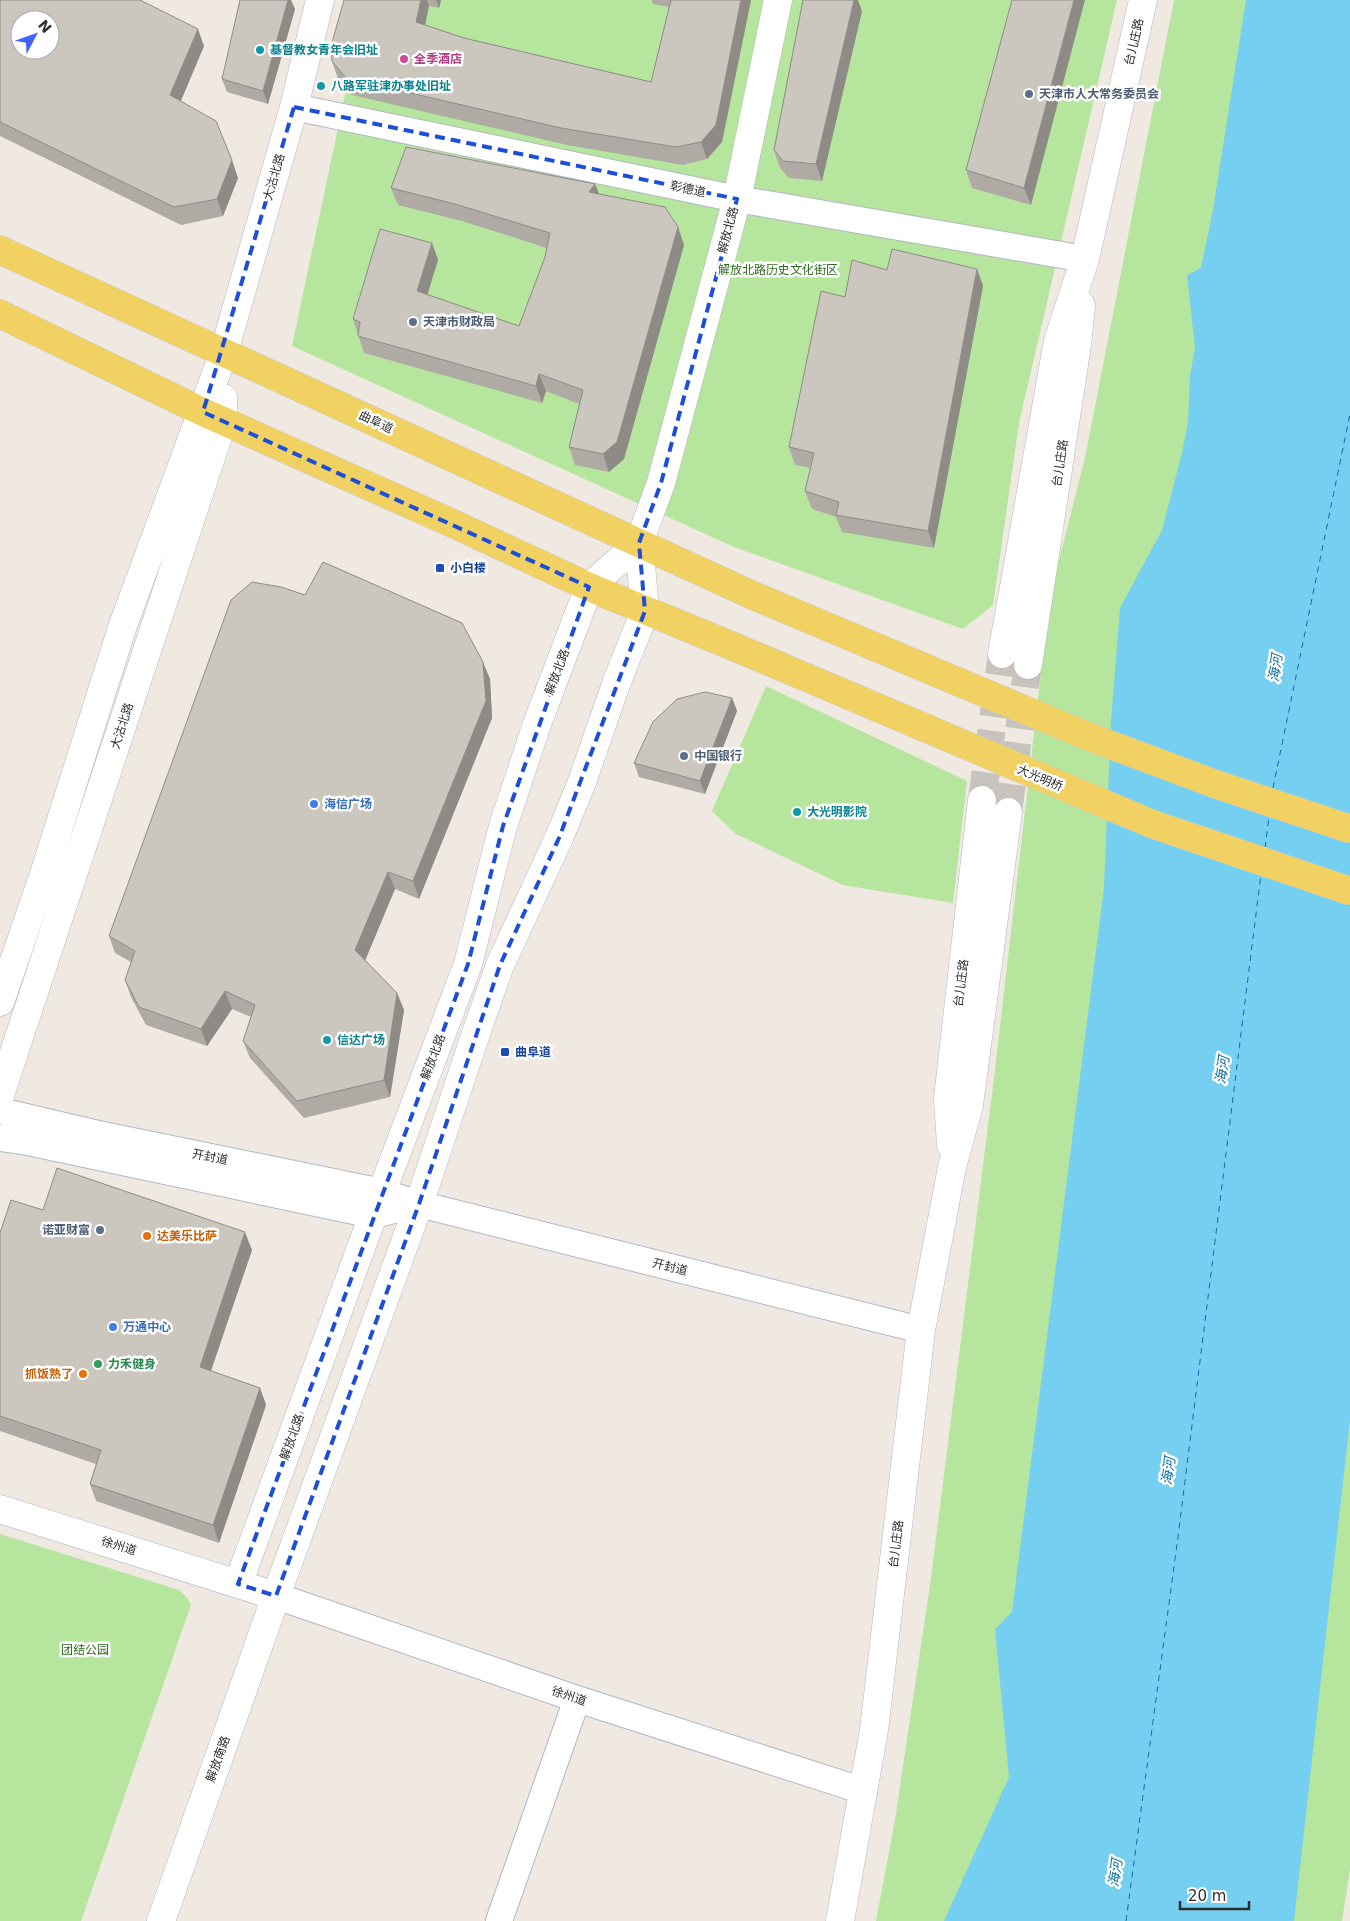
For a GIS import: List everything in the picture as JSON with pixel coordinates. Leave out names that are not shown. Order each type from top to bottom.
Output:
[{"type":"main road","name":"大沽北路","points":[[0,1095],[213,416],[224,352],[294,107],[320,0]]},
{"type":"main road","name":"解放北路","points":[[276,1596],[419,1204],[500,965],[559,838],[582,782],[616,684],[645,611],[639,543],[661,483],[737,199],[778,0]]},
{"type":"main road","name":"台儿庄路","points":[[1002,654],[1058,341],[1085,259],[1143,0]]},
{"type":"main road","name":"曲阜道","points":[[0,250],[752,595],[1087,736],[1215,784],[1350,829]]},
{"type":"main road","name":"台儿庄路","points":[[1028,665],[1077,345],[1085,259]]},
{"type":"main road","points":[[0,314],[213,416],[645,611]]},
{"type":"main road","name":"大沽北路","points":[[0,1002],[47,865],[122,628],[213,416]]},
{"type":"main road","name":"解放北路","points":[[238,1584],[377,1203],[468,964],[506,817],[537,724],[589,587],[639,543]]},
{"type":"main road","name":"大光明桥","points":[[645,611],[737,648],[1152,824],[1350,891]]},
{"type":"main road","name":"台儿庄路","points":[[952,1167],[948,1098],[982,800]]},
{"type":"main road","name":"台儿庄路","points":[[840,1921],[874,1730],[921,1330],[952,1167],[969,1105],[1008,812]]},
{"type":"main road","name":"徐州道","points":[[0,1509],[276,1596]]},
{"type":"main road","name":"解放南路","points":[[161,1921],[276,1596]]},
{"type":"street","name":"彰德道","points":[[294,107],[737,199],[1085,259]]},
{"type":"street","name":"开封道","points":[[0,1110],[377,1203]]},
{"type":"street","name":"开封道","points":[[0,1138],[377,1203],[419,1204],[921,1330]]},
{"type":"street","name":"徐州道","points":[[276,1596],[578,1699],[864,1791]]},
{"type":"street","points":[[499,1921],[578,1699]]},
{"type":"highlighted area","points":[[294,107],[737,199],[661,483],[639,543],[645,611],[559,838],[500,965],[419,1204],[276,1596],[238,1584],[468,964],[503,826],[589,587],[203,412]]},
{"type":"green space","name":"解放北路历史文化街区","points":[[365,0],[1117,0],[1019,423],[993,605],[963,629],[734,547],[292,346]]},
{"type":"green space","points":[[1174,0],[1350,0],[1350,1869],[1342,1921],[876,1921],[895,1820],[931,1578],[994,1078],[1050,596],[1085,458]]},
{"type":"green space","name":"大光明影院","points":[[766,686],[967,781],[953,903],[843,885],[736,834],[712,811]]},
{"type":"green space","name":"团结公园","points":[[0,1534],[179,1590],[191,1605],[81,1921],[0,1921]]},
{"type":"water","name":"海河","points":[[1246,0],[1350,0],[1350,1420],[1294,1921],[944,1921],[1009,1777],[995,1629],[1012,1612],[1104,888],[1111,721],[1120,608],[1162,530],[1182,453],[1188,423],[1190,376],[1195,347],[1187,275],[1201,268],[1213,210]]},
{"type":"building","points":[[0,0],[140,0],[198,29],[170,95],[216,121],[232,160],[217,199],[174,207],[0,122]]},
{"type":"building","name":"基督教女青年会旧址","points":[[240,0],[288,0],[263,91],[222,79]]},
{"type":"building","points":[[344,0],[421,0],[416,22],[464,38],[651,82],[671,0],[741,0],[716,125],[701,142],[676,147],[561,128],[346,78],[332,61],[331,46]]},
{"type":"building","points":[[803,0],[854,0],[816,164],[783,161],[774,150]]},
{"type":"building","name":"天津市人大常务委员会","points":[[1012,0],[1074,0],[1024,188],[966,170]]},
{"type":"building","points":[[406,147],[595,184],[589,192],[665,207],[678,227],[617,442],[603,454],[569,447],[583,390],[539,374],[536,386],[358,336],[360,322],[353,319],[380,229],[432,243],[417,291],[519,326],[545,257],[550,233],[455,204],[391,188]]},
{"type":"building","points":[[892,249],[977,269],[928,531],[836,515],[839,502],[805,491],[814,453],[789,447],[821,291],[845,297],[852,260],[887,270]]},
{"type":"building","name":"海信广场","points":[[323,562],[462,623],[483,662],[486,701],[413,881],[388,872],[355,950],[397,993],[384,1080],[297,1101],[243,1041],[255,1005],[225,991],[201,1029],[139,1007],[125,980],[135,951],[109,936],[231,600],[252,582],[281,587],[305,595]]},
{"type":"building","name":"中国银行","points":[[705,692],[732,698],[700,781],[634,763],[653,722],[677,699]]},
{"type":"building","name":"万通中心","points":[[57,1168],[245,1232],[200,1367],[260,1388],[213,1525],[90,1484],[101,1450],[0,1416],[0,1233],[11,1200],[43,1210]]},
{"type":"ferry route","points":[[1273,788],[1350,414]]},
{"type":"ferry route","points":[[1265,848],[1269,817]]},
{"type":"ferry route","points":[[1126,1921],[1178,1537],[1261,874]]},
{"type":"tunnel","points":[[982,800],[1002,654]]},
{"type":"tunnel","points":[[1008,812],[1028,665]]},
{"type":"place","name":"基督教女青年会旧址","points":[[260,50]]},
{"type":"place","name":"全季酒店","points":[[404,59]]},
{"type":"place","name":"八路军驻津办事处旧址","points":[[321,86]]},
{"type":"place","name":"天津市人大常务委员会","points":[[1029,94]]},
{"type":"place","name":"天津市财政局","points":[[413,322]]},
{"type":"place","name":"小白楼","points":[[440,568]]},
{"type":"place","name":"中国银行","points":[[684,756]]},
{"type":"place","name":"海信广场","points":[[314,804]]},
{"type":"place","name":"大光明影院","points":[[797,812]]},
{"type":"place","name":"信达广场","points":[[327,1040]]},
{"type":"place","name":"曲阜道","points":[[505,1052]]},
{"type":"place","name":"诺亚财富","points":[[100,1230]]},
{"type":"place","name":"达美乐比萨","points":[[147,1236]]},
{"type":"place","name":"万通中心","points":[[113,1327]]},
{"type":"place","name":"力禾健身","points":[[98,1364]]},
{"type":"place","name":"抓饭熟了","points":[[83,1374]]}]
